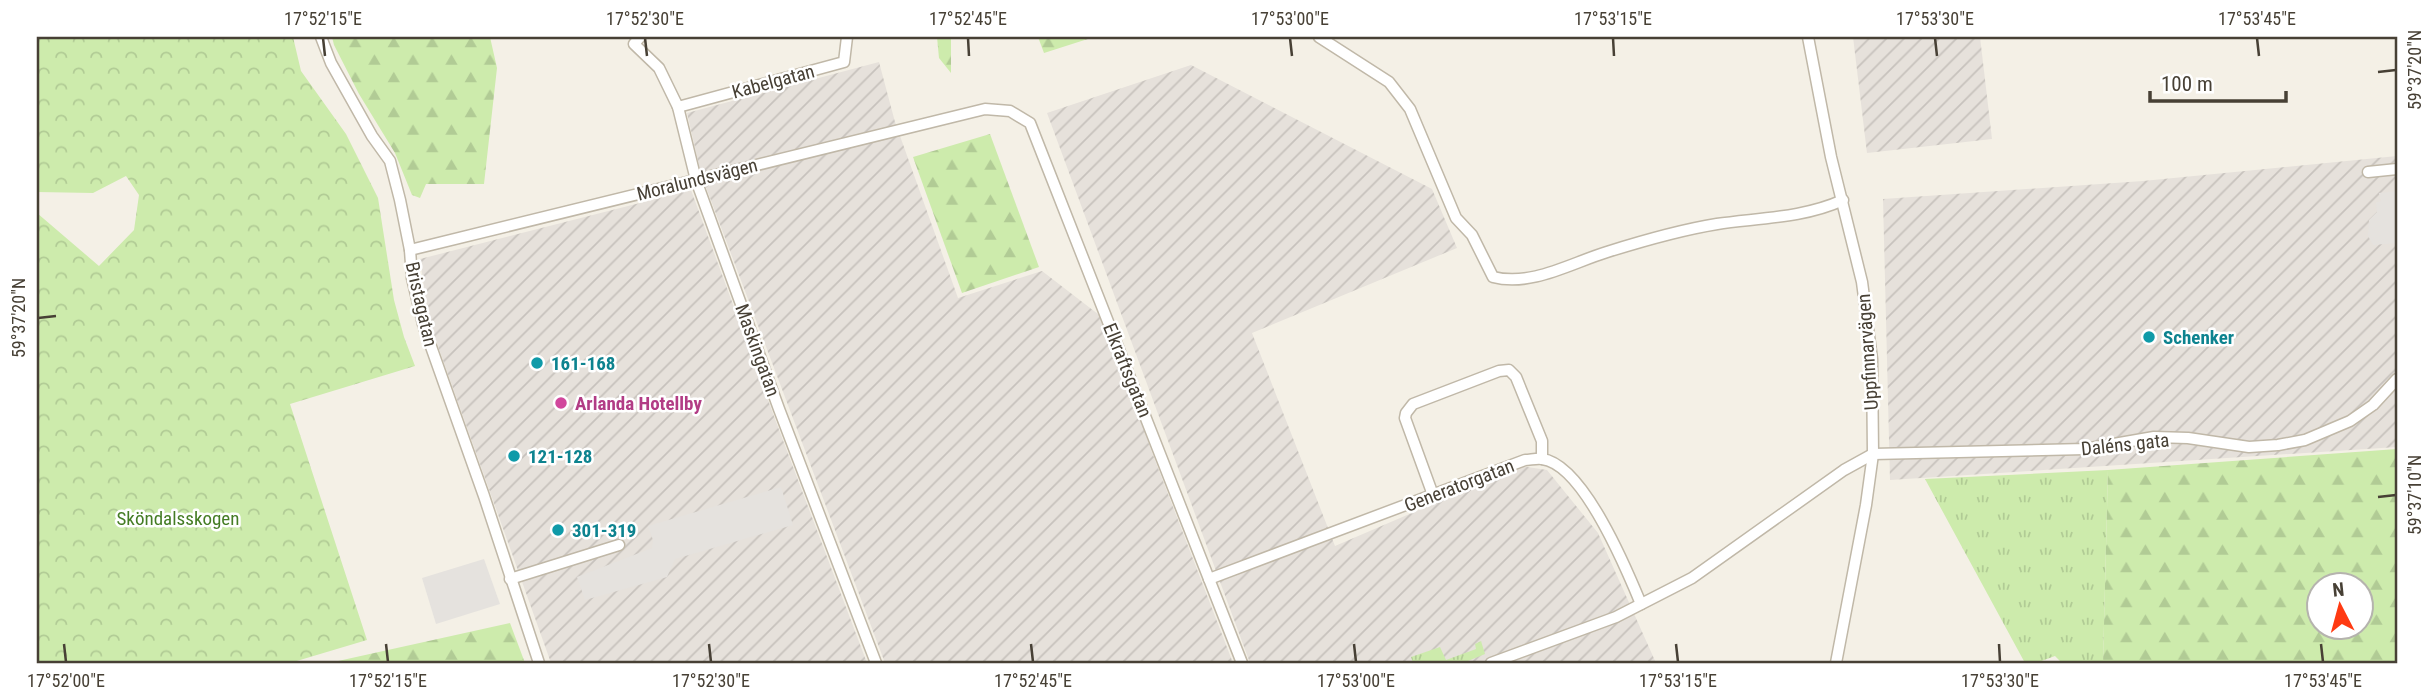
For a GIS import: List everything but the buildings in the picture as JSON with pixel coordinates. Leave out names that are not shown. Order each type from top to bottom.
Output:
[{"type":"street","name":"Bristagatan","points":[[321,37],[331,63],[372,136],[390,161],[423,324],[539,663]]},
{"type":"street","name":"Kabelgatan","points":[[678,107],[844,62],[847,37]]},
{"type":"street","points":[[1319,37],[1390,82],[1410,109],[1457,218],[1472,235],[1493,277],[1507,281],[1541,275],[1607,252],[1674,234],[1712,225],[1822,209],[1843,200]]},
{"type":"street","name":"Uppfinnarvägen","points":[[1809,39],[1824,126],[1862,282],[1872,359],[1873,454],[1836,663]]},
{"type":"street","name":"Maskingatan","points":[[637,41],[659,68],[678,107],[696,180],[779,409],[876,663]]},
{"type":"street","name":"Moralundsvägen","points":[[410,250],[985,109]]},
{"type":"street","name":"Elkraftsgatan","points":[[985,109],[1010,111],[1030,123],[1242,663]]},
{"type":"street","points":[[2368,172],[2397,169]]},
{"type":"street","points":[[1433,495],[1405,418],[1406,413],[1413,404],[1499,371],[1509,370],[1516,377],[1542,441],[1542,459]]},
{"type":"street","name":"Daléns gata","points":[[1873,454],[2085,449],[2154,438],[2188,438],[2249,447],[2278,445],[2305,440],[2350,421],[2373,405],[2397,379]]},
{"type":"street","points":[[1491,663],[1616,617],[1692,578],[1844,470],[1873,454]]},
{"type":"street","name":"Generatorgatan","points":[[1209,579],[1525,460],[1542,459],[1555,464],[1566,473],[1595,511],[1614,542],[1641,604]]},
{"type":"street","points":[[510,579],[619,545]]},
{"type":"shaded area","points":[[1853,37],[1980,37],[1992,139],[1867,153]]},
{"type":"shaded area","points":[[879,62],[895,122],[958,298],[1042,271],[1107,321],[1150,447],[1233,663],[885,663],[701,174],[687,113]]},
{"type":"shaded area","points":[[1191,65],[1432,189],[1457,248],[1252,333],[1335,546],[1521,466],[1547,470],[1598,533],[1656,663],[1250,663],[1047,113]]},
{"type":"shaded area","points":[[2397,156],[2397,447],[1890,480],[1883,199],[2143,181]]},
{"type":"shaded area","points":[[691,190],[867,663],[551,663],[429,321],[420,259]]},
{"type":"shaded area","points":[[2397,191],[2397,243],[2373,245],[2368,236],[2369,220],[2377,212],[2376,202],[2381,201],[2379,193]]},
{"type":"shaded area","points":[[781,487],[793,525],[675,559],[667,577],[585,600],[577,577],[652,548],[653,540],[648,526]]},
{"type":"shaded area","points":[[484,559],[500,604],[436,624],[422,578]]},
{"type":"green space","name":"Sköndalsskogen","points":[[37,37],[293,37],[301,71],[346,134],[378,198],[394,300],[415,366],[290,404],[367,640],[290,663],[37,663],[37,213],[99,266],[134,230],[139,195],[126,176],[93,193],[37,192]]},
{"type":"green space","points":[[332,37],[490,37],[497,68],[484,184],[426,184],[420,198],[412,195],[395,153],[359,94]]},
{"type":"green space","points":[[937,37],[951,37],[951,73],[939,58]]},
{"type":"green space","points":[[1038,37],[1094,37],[1044,53]]},
{"type":"green space","points":[[990,134],[1039,267],[962,293],[913,157]]},
{"type":"green space","points":[[2397,449],[2397,663],[2103,663],[2108,470]]},
{"type":"green space","points":[[2108,470],[2103,663],[2062,663],[2055,656],[2036,663],[2025,663],[1925,479]]},
{"type":"green space","points":[[510,623],[525,663],[329,663]]},
{"type":"green space","points":[[1481,641],[1485,654],[1463,663],[1413,663],[1411,657],[1440,647],[1446,660],[1476,649],[1475,644]]},
{"type":"place","name":"Schenker","points":[[2149,337]]},
{"type":"place","name":"161-168","points":[[537,363]]},
{"type":"place","name":"Arlanda Hotellby","points":[[561,403]]},
{"type":"place","name":"121-128","points":[[514,456]]},
{"type":"place","name":"301-319","points":[[558,530]]}]
